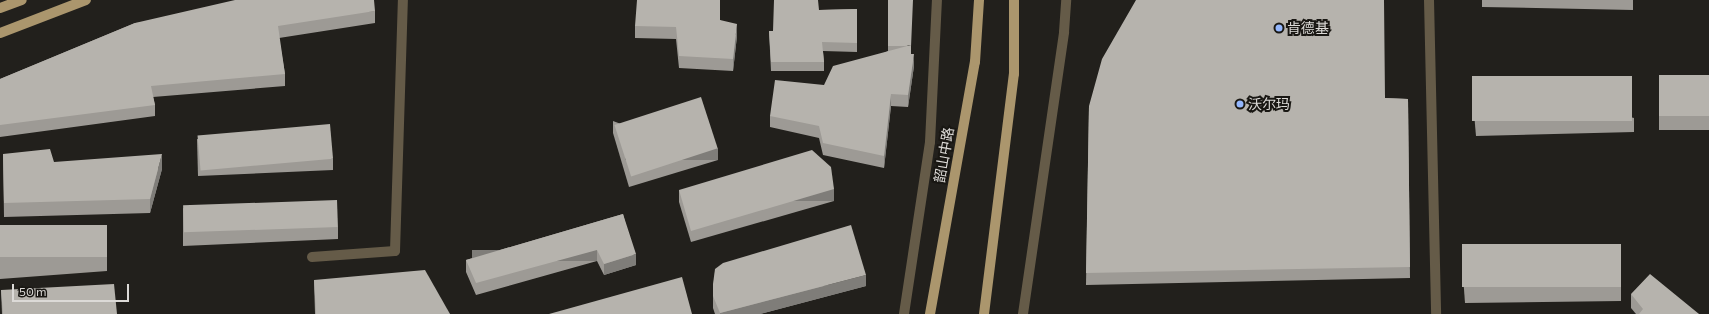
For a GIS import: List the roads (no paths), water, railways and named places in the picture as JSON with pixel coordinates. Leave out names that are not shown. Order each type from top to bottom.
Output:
[{"type":"main road","points":[[0,8],[22,0]]},
{"type":"main road","points":[[0,33],[86,0]]},
{"type":"main road","name":"韶山中路","points":[[930,314],[975,62],[979,0]]},
{"type":"main road","points":[[984,314],[1014,74],[1014,0]]},
{"type":"street","points":[[312,257],[395,251],[403,0]]},
{"type":"street","points":[[904,314],[930,142],[937,0]]},
{"type":"street","points":[[1023,314],[1064,32],[1066,0]]},
{"type":"street","points":[[1429,0],[1436,314]]},
{"type":"place","name":"肯德基","points":[[1279,28]]},
{"type":"place","name":"沃尔玛","points":[[1240,104]]}]
